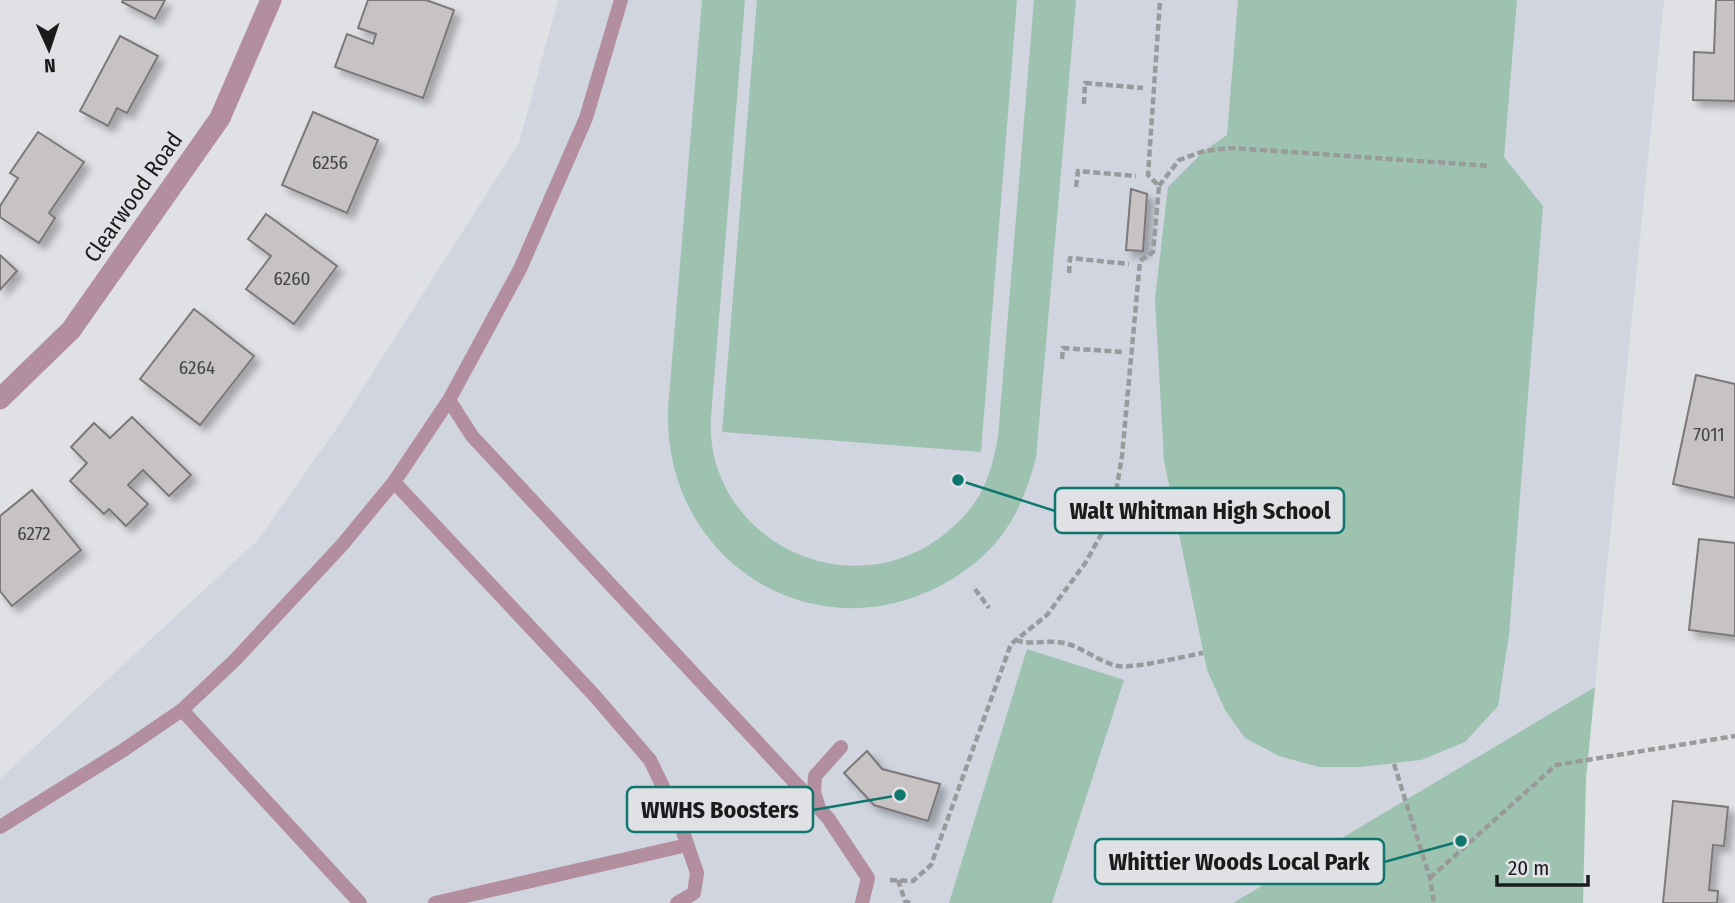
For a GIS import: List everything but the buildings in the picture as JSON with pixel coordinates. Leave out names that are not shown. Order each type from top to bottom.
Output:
[{"type":"street","name":"Clearwood Road","points":[[0,398],[71,330],[220,118],[271,0]]},
{"type":"lane","points":[[0,827],[182,710],[235,660],[342,545],[394,482],[449,400],[520,269],[586,118],[621,0]]},
{"type":"lane","points":[[449,400],[472,436],[828,818],[868,878],[862,903]]},
{"type":"lane","points":[[394,482],[594,695],[650,760],[679,820],[697,873],[694,893],[677,903]]},
{"type":"lane","points":[[182,710],[360,903]]},
{"type":"lane","points":[[820,810],[814,792],[815,776],[841,747]]},
{"type":"lane","points":[[435,903],[687,845]]},
{"type":"path","points":[[1159,186],[1148,175],[1160,0]]},
{"type":"path","points":[[1084,104],[1085,83],[1143,89]]},
{"type":"path","points":[[868,878],[913,881],[931,865],[1012,644],[1047,615],[1086,562],[1104,529],[1116,492],[1122,456],[1140,261],[1153,252],[1159,186],[1179,160],[1204,151],[1233,148],[1490,166]]},
{"type":"path","points":[[1076,187],[1078,171],[1136,176]]},
{"type":"path","points":[[1069,273],[1070,258],[1129,264]]},
{"type":"path","points":[[1062,359],[1063,348],[1122,352]]},
{"type":"path","points":[[975,589],[989,608]]},
{"type":"path","points":[[1016,640],[1029,645],[1054,641],[1074,645],[1101,661],[1121,667],[1203,653]]},
{"type":"path","points":[[1430,878],[1556,765],[1735,736]]},
{"type":"path","points":[[1394,764],[1430,878],[1434,903]]},
{"type":"path","points":[[898,880],[905,901],[910,903]]},
{"type":"shaded area","points":[[558,0],[1664,0],[1595,687],[1234,903],[0,903],[0,779],[258,540],[343,419],[519,143]]},
{"type":"green space","points":[[702,0],[745,0],[711,417],[715,459],[730,496],[754,526],[786,548],[822,562],[861,566],[900,558],[938,539],[970,509],[988,475],[998,436],[1034,0],[1076,0],[1036,458],[1031,476],[1013,518],[986,553],[969,568],[940,586],[890,604],[841,608],[795,599],[753,579],[717,548],[690,509],[673,462],[668,409]]},
{"type":"green space","points":[[757,0],[1017,0],[981,452],[722,432]]},
{"type":"green space","points":[[1238,0],[1517,0],[1504,157],[1543,206],[1509,635],[1498,706],[1465,742],[1421,760],[1360,767],[1319,767],[1279,756],[1245,738],[1225,710],[1207,670],[1164,461],[1155,299],[1168,187],[1204,151],[1227,135]]},
{"type":"green space","points":[[1027,649],[1124,680],[1052,903],[949,903]]},
{"type":"green space","points":[[1595,687],[1586,779],[1583,903],[1233,903]]},
{"type":"place","name":"Walt Whitman High School","points":[[958,480]]},
{"type":"place","name":"WWHS Boosters","points":[[900,795]]},
{"type":"place","name":"Whittier Woods Local Park","points":[[1461,841]]}]
